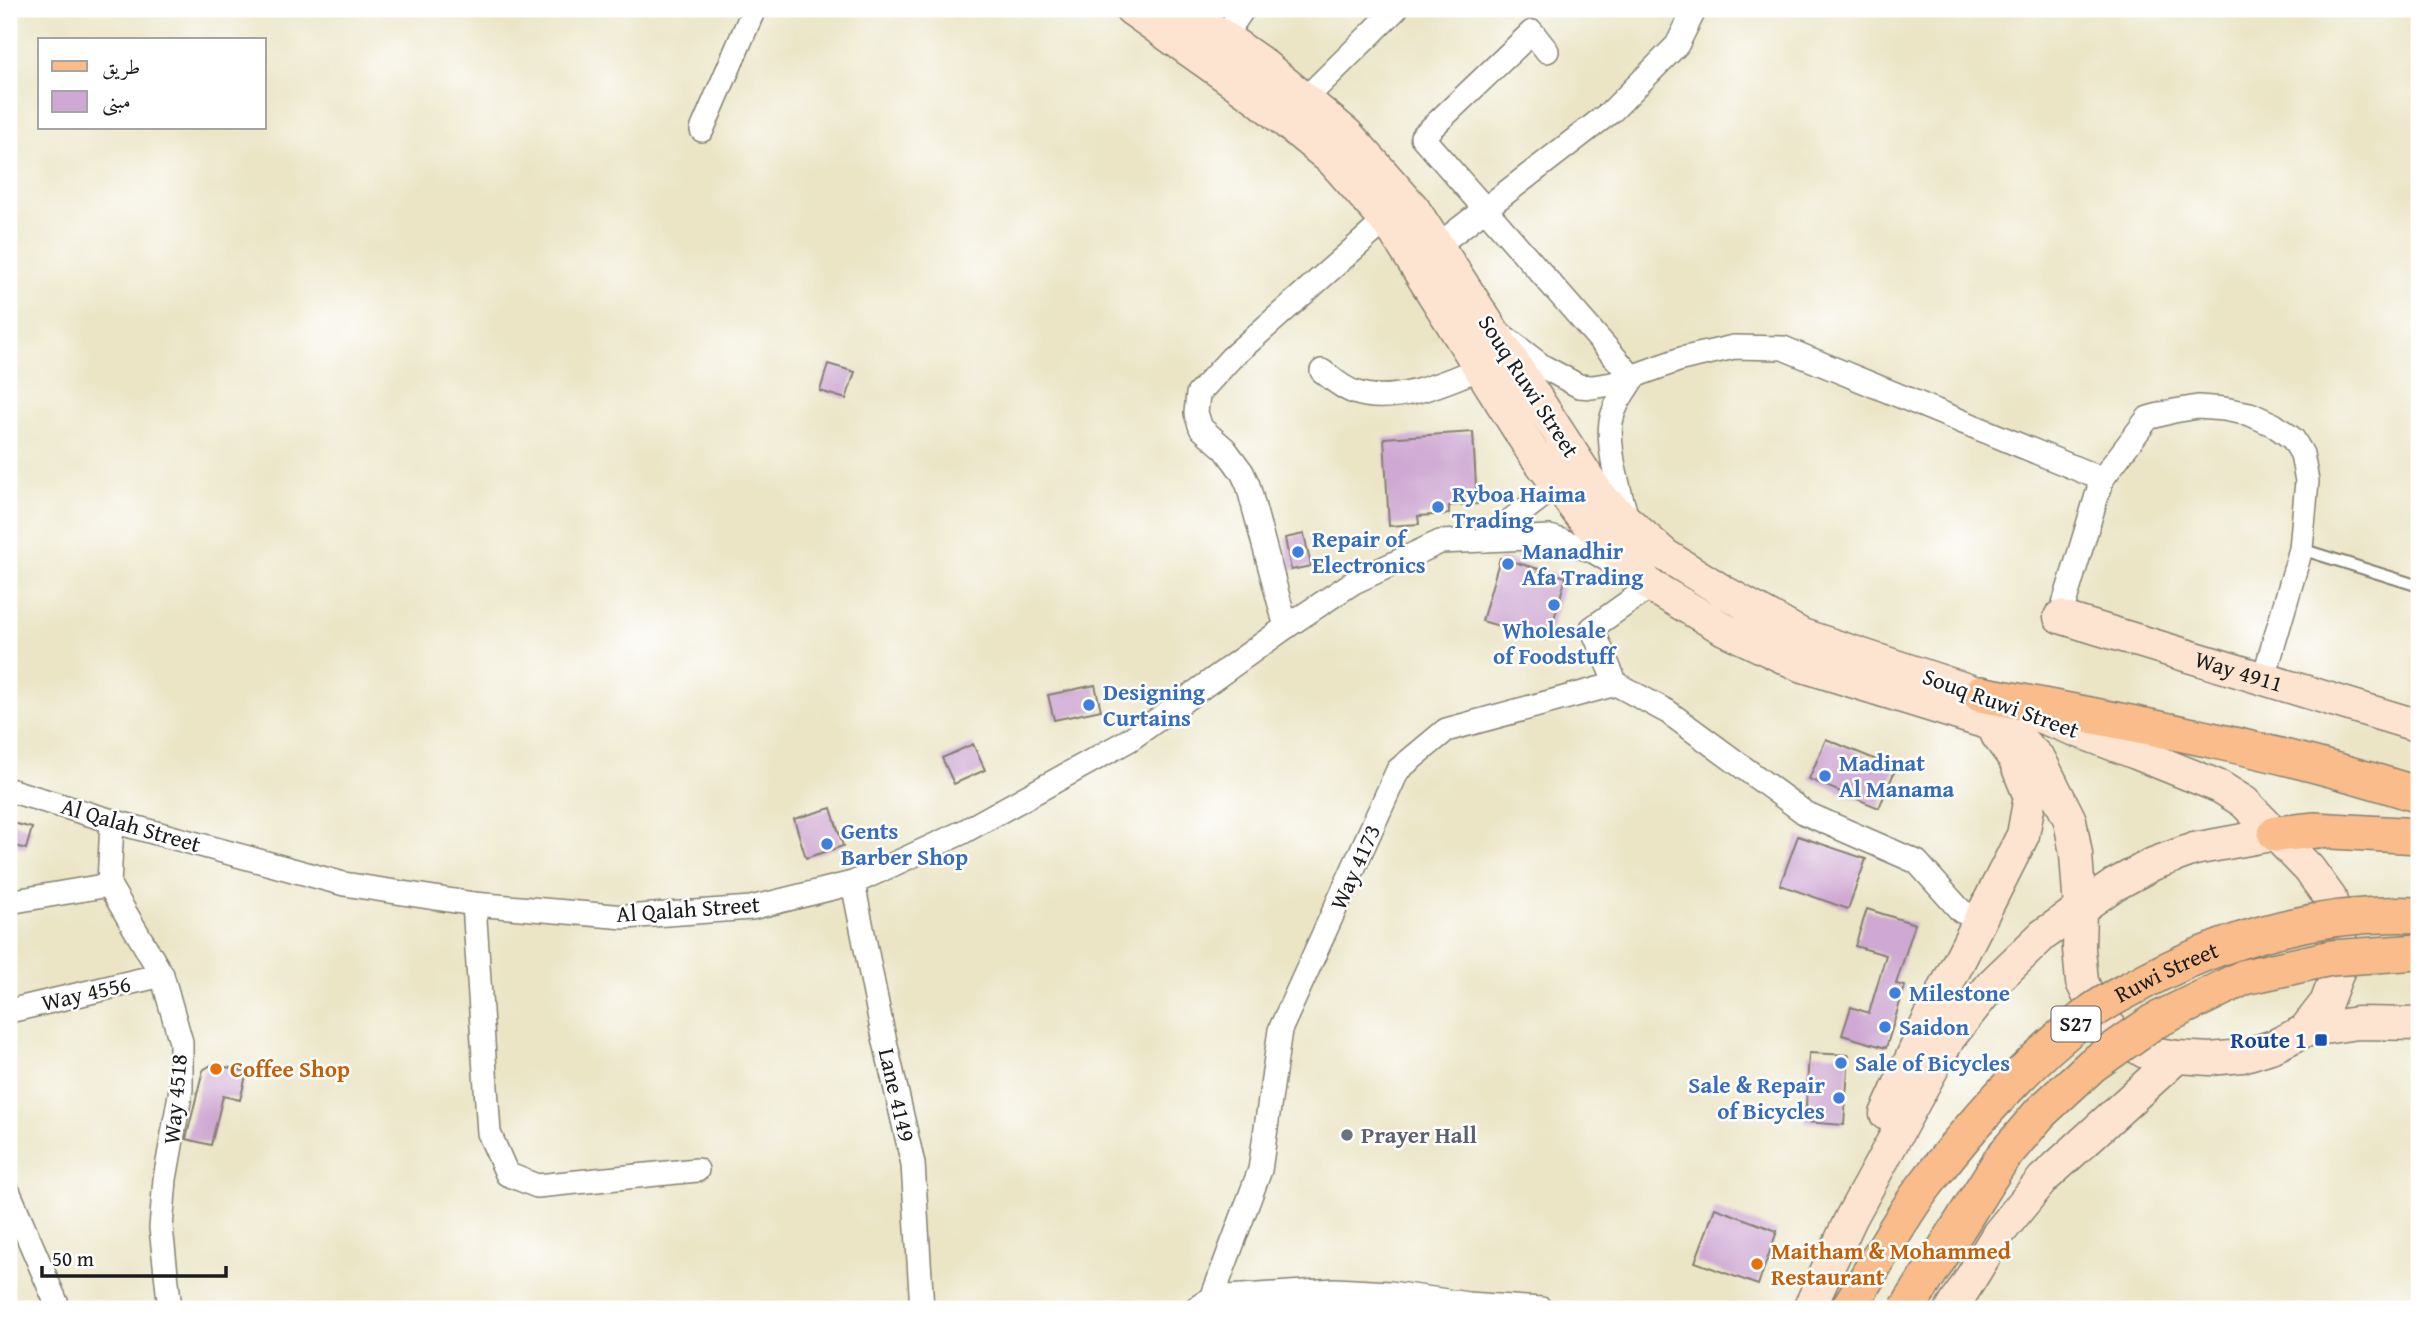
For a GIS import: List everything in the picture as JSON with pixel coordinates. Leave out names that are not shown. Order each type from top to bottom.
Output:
[{"type":"main road","name":"Souq Ruwi Street","points":[[1131,9],[1258,99],[1333,161],[1385,219],[1532,452],[1581,516],[1651,586],[1724,629],[1800,665],[1984,709],[2020,740],[2040,760],[2070,820],[2076,854],[2080,909]]},
{"type":"main road","name":"Souq Ruwi Street","points":[[1184,9],[1260,62],[1347,134],[1370,159],[1413,208],[1601,498],[1665,555],[1724,592],[1802,635],[1984,709],[2220,787],[2244,802],[2276,834]]},
{"type":"main road","name":"Way 4911","points":[[2060,617],[2419,726]]},
{"type":"main road","points":[[1984,709],[2107,718],[2286,756],[2419,795]]},
{"type":"main road","points":[[1851,1218],[1870,1149],[1925,1028],[2023,835],[2030,797],[2014,758],[1984,709]]},
{"type":"main road","points":[[1809,1309],[1851,1218],[1949,1038],[1993,983],[2043,935],[2113,885],[2153,864],[2194,849],[2315,830],[2419,836]]},
{"type":"main road","points":[[2276,834],[2309,869],[2330,898],[2340,933],[2339,969],[2326,1003],[2304,1031]]},
{"type":"main road","points":[[2080,909],[2082,982],[2096,1011],[2117,1035],[2145,1052],[2210,1059],[2242,1056],[2274,1046],[2304,1031],[2357,1024],[2419,1024]]},
{"type":"main road","name":"Ruwi Street","points":[[1848,1309],[1921,1190],[1988,1106],[2047,1048],[2092,1011],[2179,963],[2255,934],[2329,918],[2382,913],[2419,915]]},
{"type":"main road","name":"Ruwi Street","points":[[1907,1309],[2002,1158],[2040,1113],[2092,1065],[2153,1022],[2245,977],[2331,958],[2419,952]]},
{"type":"main road","points":[[1952,1309],[1998,1234],[2043,1179],[2177,1057]]},
{"type":"street","points":[[702,130],[754,9]]},
{"type":"street","points":[[1224,37],[1243,9]]},
{"type":"street","points":[[1305,99],[1396,9]]},
{"type":"street","points":[[1437,246],[1613,110],[1677,45],[1695,9]]},
{"type":"street","points":[[1547,51],[1532,32],[1422,137],[1633,378]]},
{"type":"street","points":[[1286,627],[1248,485],[1225,449],[1201,428],[1196,414],[1198,394],[1231,358],[1385,219]]},
{"type":"street","points":[[1489,325],[1542,366],[1579,386],[1612,384],[1681,359],[1734,347],[1783,348],[2102,480]]},
{"type":"street","points":[[1322,371],[1354,392],[1387,396],[1436,386],[1480,368]]},
{"type":"street","points":[[1628,522],[1618,486],[1611,424],[1618,401],[1633,378]]},
{"type":"street","points":[[2060,617],[2102,480],[2148,418],[2198,407],[2224,408],[2250,414],[2274,425],[2293,439],[2302,454],[2307,481],[2301,549],[2264,677]]},
{"type":"street","points":[[1485,540],[1557,485]]},
{"type":"street","name":"Al Qalah Street","points":[[9,790],[344,884],[474,904],[625,917],[751,908],[853,883],[963,832],[1129,740],[1286,627],[1354,582],[1440,542],[1550,537],[1593,551],[1651,586]]},
{"type":"street","points":[[1651,586],[1592,628],[1616,684],[1668,712],[1805,813],[1917,862],[1961,911],[1980,920]]},
{"type":"street","name":"Way 4173","points":[[1203,1303],[1260,1170],[1280,1030],[1398,770],[1446,730],[1616,684]]},
{"type":"street","points":[[9,902],[109,884],[112,821]]},
{"type":"street","name":"Lane 4149","points":[[853,883],[913,1164],[922,1309]]},
{"type":"street","name":"Way 4518","points":[[109,884],[162,975],[181,1042],[181,1090],[165,1179],[161,1228],[170,1309]]},
{"type":"street","points":[[474,904],[489,1133],[507,1174],[537,1186],[697,1170]]},
{"type":"street","name":"Way 4556","points":[[9,1011],[162,975]]},
{"type":"street","points":[[9,1193],[59,1309]]},
{"type":"street","points":[[1203,1303],[1336,1300],[1390,1293],[1468,1304],[1541,1309]]},
{"type":"lane","points":[[2301,549],[2419,586]]},
{"type":"building","points":[[828,364],[855,372],[846,399],[820,391]]},
{"type":"building","points":[[1473,432],[1477,504],[1449,506],[1449,514],[1418,516],[1419,524],[1389,526],[1384,438]]},
{"type":"building","name":"Repair of Electronics","points":[[1304,534],[1311,566],[1291,570],[1285,538]]},
{"type":"building","points":[[1500,558],[1566,577],[1548,640],[1482,621]]},
{"type":"building","points":[[1095,685],[1101,710],[1054,720],[1048,695]]},
{"type":"building","points":[[1826,739],[1896,768],[1879,808],[1809,779]]},
{"type":"building","points":[[973,744],[985,770],[954,784],[942,758]]},
{"type":"building","points":[[831,808],[843,846],[806,858],[794,819]]},
{"type":"building","points":[[9,822],[32,828],[26,849],[9,844]]},
{"type":"building","points":[[1798,836],[1866,859],[1848,909],[1780,885]]},
{"type":"building","points":[[1867,909],[1915,924],[1896,984],[1905,986],[1886,1048],[1842,1035],[1851,1007],[1869,1013],[1886,955],[1855,946]]},
{"type":"building","points":[[1809,1053],[1849,1055],[1844,1125],[1805,1122]]},
{"type":"building","points":[[213,1064],[247,1072],[240,1100],[223,1096],[211,1145],[186,1139],[203,1070]]},
{"type":"building","points":[[1715,1208],[1777,1231],[1758,1285],[1695,1262]]},
{"type":"place","name":"Ryboa Haima Trading","points":[[1438,507]]},
{"type":"place","name":"Repair of Electronics","points":[[1298,552]]},
{"type":"place","name":"Manadhir Afa Trading","points":[[1508,564]]},
{"type":"place","name":"Wholesale of Foodstuff","points":[[1554,605]]},
{"type":"place","name":"Designing Curtains","points":[[1089,705]]},
{"type":"place","name":"Madinat Al Manama","points":[[1825,776]]},
{"type":"place","name":"Gents Barber Shop","points":[[827,844]]},
{"type":"place","name":"Milestone","points":[[1895,993]]},
{"type":"place","name":"Saidon","points":[[1885,1027]]},
{"type":"place","name":"Route 1","points":[[2321,1040]]},
{"type":"place","name":"Sale of Bicycles","points":[[1841,1063]]},
{"type":"place","name":"Coffee Shop","points":[[216,1069]]},
{"type":"place","name":"Sale & Repair of Bicycles","points":[[1839,1098]]},
{"type":"place","name":"Prayer Hall","points":[[1347,1135]]},
{"type":"place","name":"Maitham & Mohammed Restaurant","points":[[1757,1264]]}]
